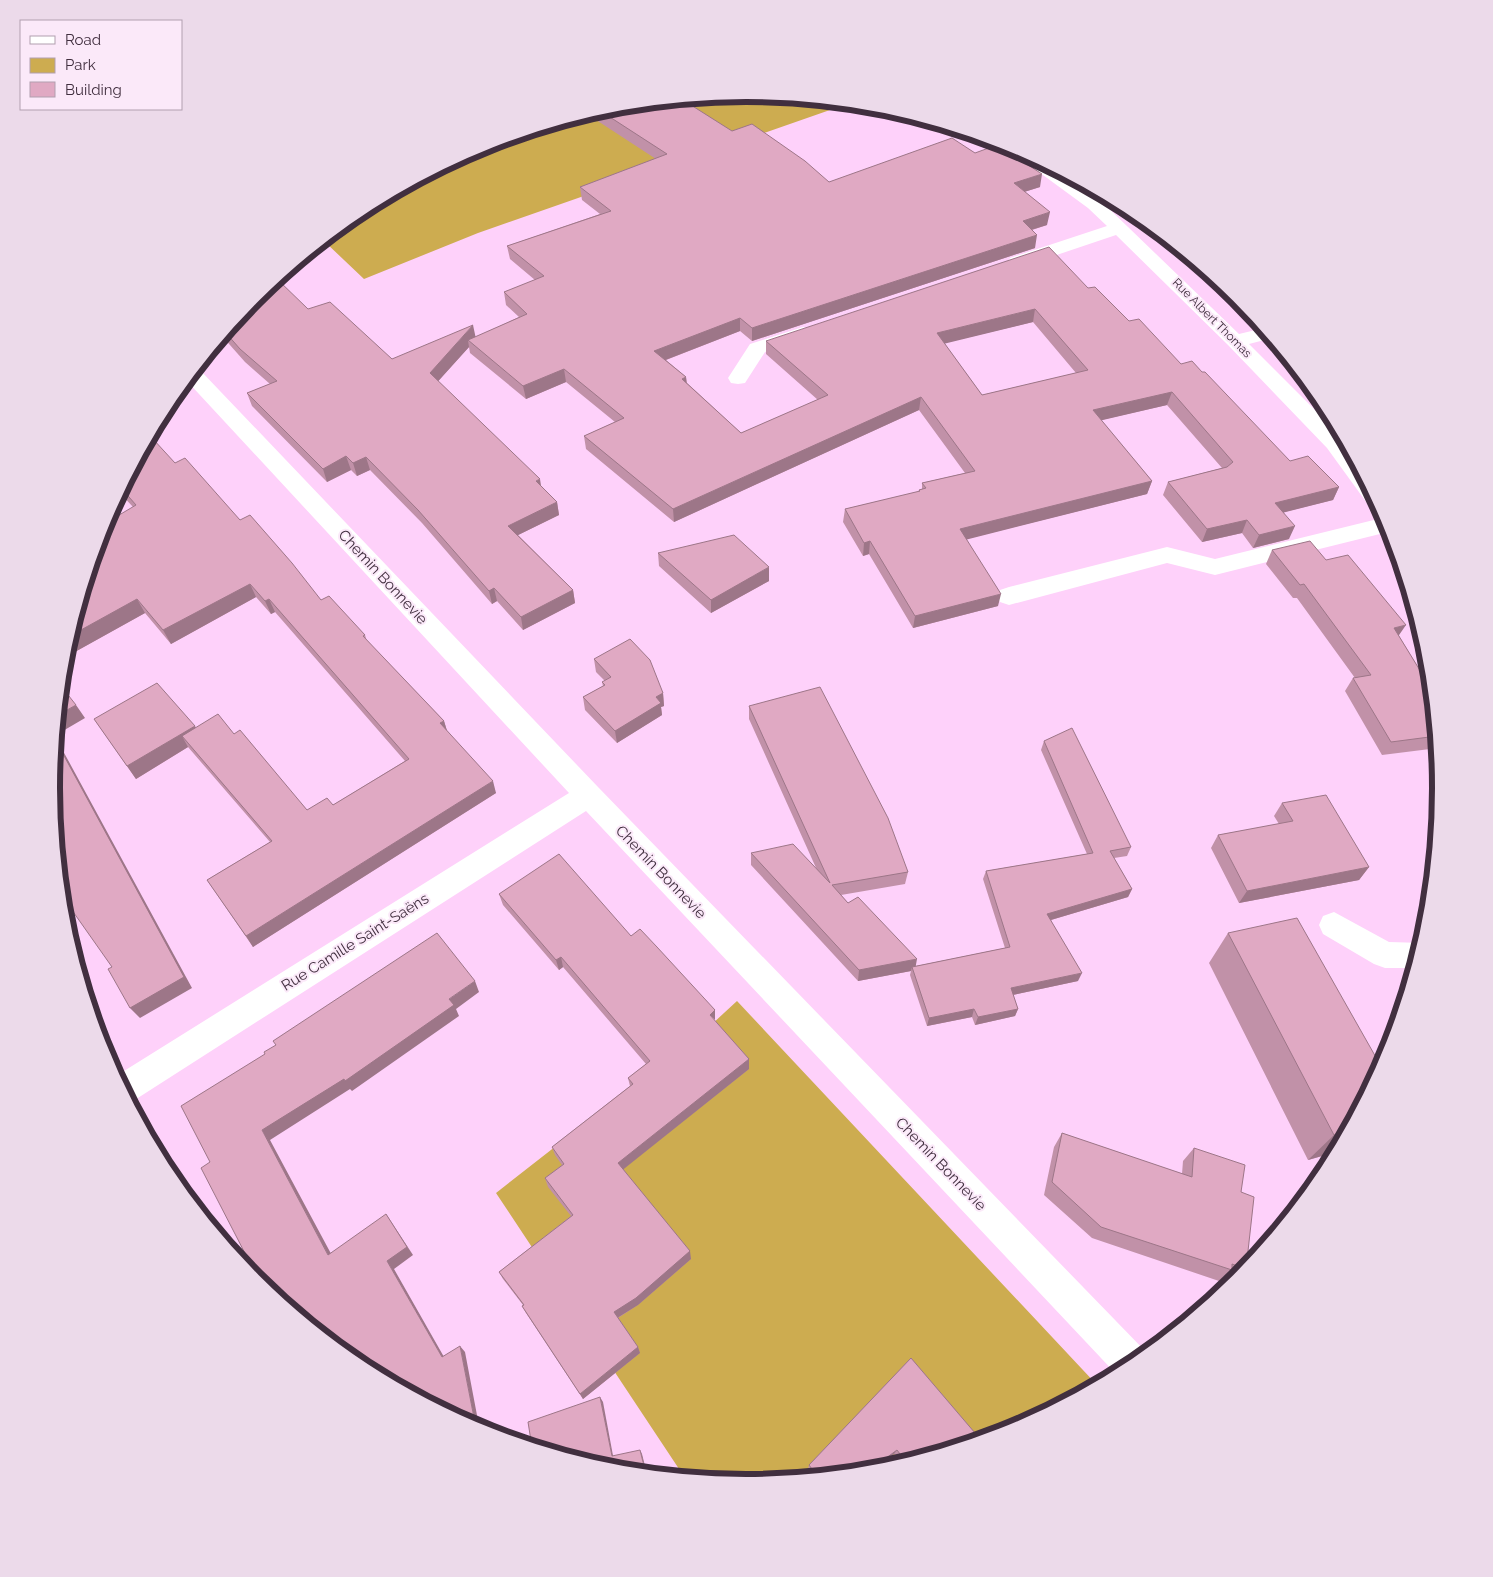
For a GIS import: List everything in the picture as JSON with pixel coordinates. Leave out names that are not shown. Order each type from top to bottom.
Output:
[{"type":"street","name":"Rue Albert Thomas","points":[[1056,176],[1094,204],[1120,228],[1335,442],[1352,467]]},
{"type":"street","points":[[996,269],[1120,228]]},
{"type":"street","points":[[738,378],[757,348],[821,326]]},
{"type":"street","points":[[1235,341],[1262,335]]},
{"type":"street","name":"Chemin Bonnevie","points":[[196,379],[588,795],[1128,1359]]},
{"type":"street","points":[[1009,596],[1167,555],[1215,567],[1381,526]]},
{"type":"street","name":"Rue Camille Saint-Saëns","points":[[128,1087],[588,795]]},
{"type":"street","points":[[1334,924],[1385,955],[1412,955]]},
{"type":"green space","points":[[702,103],[791,103],[836,108],[478,233],[364,279],[328,245],[403,194],[484,154],[526,138],[569,125],[613,115]]},
{"type":"green space","points":[[737,1001],[1093,1381],[1009,1423],[967,1439],[924,1452],[880,1462],[791,1474],[746,1475],[681,1472],[496,1193],[711,1025]]},
{"type":"building","points":[[690,104],[732,131],[752,124],[805,161],[829,182],[952,138],[975,153],[991,147],[1009,154],[1042,174],[1014,183],[1050,212],[1023,221],[1037,235],[752,328],[740,318],[654,351],[686,377],[682,379],[741,433],[828,395],[766,341],[1049,247],[1088,288],[1095,287],[1129,321],[1139,319],[1181,364],[1192,361],[1202,372],[1205,372],[1290,461],[1308,456],[1339,487],[1275,503],[1295,526],[1259,535],[1247,520],[1207,529],[1168,482],[1227,467],[1233,462],[1172,392],[1093,410],[1152,481],[960,529],[1001,594],[915,616],[870,541],[864,543],[845,509],[920,491],[926,488],[922,483],[975,471],[921,397],[673,509],[584,436],[624,418],[564,369],[523,386],[468,340],[527,314],[504,292],[544,276],[507,246],[611,211],[580,187],[667,154],[608,116]],"holes":[[[1035,309],[1088,370],[982,395],[937,333]]]},
{"type":"building","points":[[282,284],[308,309],[330,302],[392,359],[473,325],[430,373],[540,479],[536,481],[557,502],[508,526],[573,590],[521,617],[494,588],[489,591],[418,510],[366,457],[353,463],[346,456],[323,469],[247,393],[277,381],[240,349],[229,337]]},
{"type":"building","points":[[155,441],[175,463],[185,458],[240,520],[250,515],[321,600],[329,596],[365,635],[363,636],[444,721],[440,723],[493,781],[246,936],[207,880],[272,841],[182,736],[218,714],[234,734],[240,730],[307,810],[327,798],[333,805],[409,759],[269,599],[265,601],[250,584],[163,630],[137,599],[78,631],[96,568],[112,526],[116,517],[136,505],[127,494]]},
{"type":"building","points":[[734,535],[769,567],[711,600],[658,553]]},
{"type":"building","points":[[1310,541],[1326,560],[1348,555],[1406,625],[1394,628],[1423,676],[1431,737],[1391,742],[1353,678],[1371,675],[1304,584],[1300,585],[1272,550]]},
{"type":"building","points":[[630,639],[650,660],[663,693],[656,697],[661,703],[615,731],[583,697],[605,685],[602,682],[611,677],[594,659]]},
{"type":"building","points":[[157,683],[195,726],[127,766],[94,719]]},
{"type":"building","points":[[820,687],[888,818],[908,872],[832,885],[848,903],[858,897],[917,959],[859,970],[751,853],[793,844],[830,883],[749,706]]},
{"type":"building","points":[[67,693],[76,705],[65,711]]},
{"type":"building","points":[[1072,728],[1131,847],[1110,851],[1132,889],[1047,914],[1082,973],[1011,988],[1018,1009],[978,1017],[974,1009],[929,1018],[912,967],[1010,947],[986,871],[1093,853],[1044,741]]},
{"type":"building","points":[[61,750],[184,977],[130,1008],[108,969],[112,967],[71,909],[61,833]]},
{"type":"building","points":[[1326,795],[1369,867],[1247,891],[1218,835],[1293,821],[1282,803]]},
{"type":"building","points":[[559,854],[631,936],[640,929],[657,947],[715,1010],[710,1015],[749,1059],[618,1163],[690,1251],[636,1298],[614,1312],[638,1347],[580,1394],[522,1306],[524,1305],[499,1272],[573,1215],[545,1178],[564,1164],[552,1147],[633,1084],[628,1078],[650,1061],[561,957],[556,960],[499,894]]},
{"type":"building","points":[[1297,918],[1377,1059],[1340,1134],[1334,1135],[1228,933]]},
{"type":"building","points":[[437,933],[475,981],[449,999],[454,1005],[345,1081],[344,1079],[262,1130],[328,1255],[386,1214],[407,1247],[387,1261],[442,1357],[460,1346],[474,1418],[403,1383],[365,1359],[294,1305],[249,1261],[201,1168],[210,1162],[181,1106],[265,1054],[264,1052],[276,1045],[273,1041]]},
{"type":"building","points":[[1062,1133],[1192,1177],[1194,1148],[1245,1165],[1241,1192],[1254,1197],[1247,1258],[1239,1267],[1232,1264],[1232,1270],[1101,1227],[1052,1182]]},
{"type":"building","points":[[911,1358],[977,1435],[902,1457],[897,1450],[880,1462],[814,1471],[809,1465]]},
{"type":"building","points":[[600,1397],[612,1456],[640,1450],[644,1467],[569,1452],[531,1440],[528,1422]]}]
